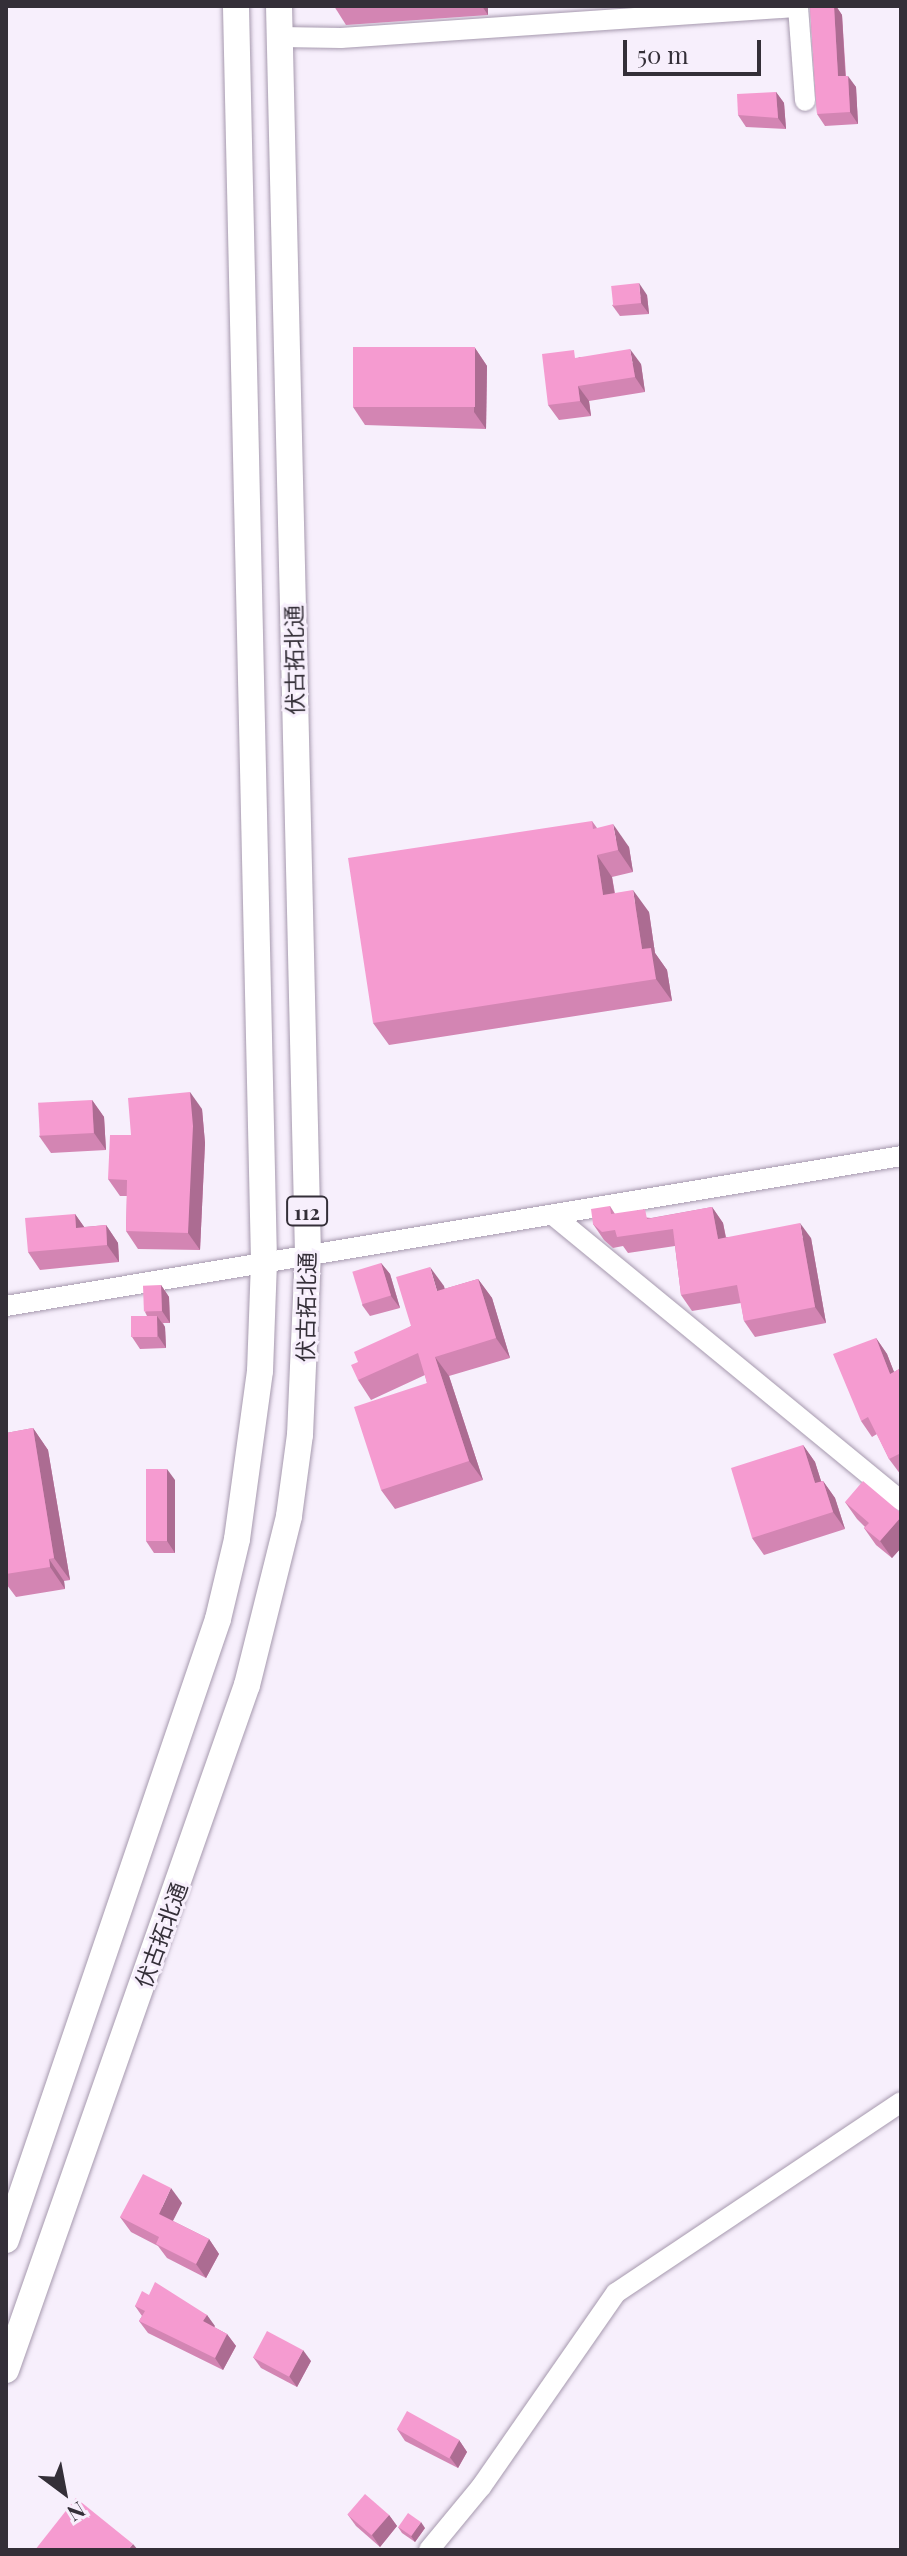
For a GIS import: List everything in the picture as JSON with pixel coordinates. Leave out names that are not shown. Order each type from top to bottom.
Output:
[{"type":"main road","name":"伏古拓北通","points":[[6,2240],[218,1619],[250,1461],[264,1261],[236,6]]},
{"type":"main road","name":"伏古拓北通","points":[[6,2370],[203,1816],[270,1603],[300,1435],[308,1255],[279,6]]},
{"type":"street","points":[[280,37],[341,38],[798,7],[805,101]]},
{"type":"street","points":[[6,1306],[901,1156]]},
{"type":"street","points":[[553,1215],[901,1501]]},
{"type":"street","points":[[429,2550],[481,2487],[616,2293],[901,2102]]},
{"type":"building","points":[[810,6],[834,6],[838,76],[848,76],[850,112],[817,114]]},
{"type":"building","points":[[776,92],[778,118],[738,115],[737,94]]},
{"type":"building","points":[[639,283],[641,303],[613,306],[611,286]]},
{"type":"building","points":[[353,347],[475,347],[475,407],[353,407]]},
{"type":"building","points":[[630,349],[635,377],[578,386],[580,401],[548,405],[542,354],[574,350],[575,358]]},
{"type":"building","points":[[592,821],[593,829],[613,824],[618,850],[597,855],[603,895],[633,890],[642,949],[651,948],[656,979],[373,1023],[348,858]]},
{"type":"building","points":[[190,1092],[193,1126],[188,1233],[126,1231],[127,1180],[108,1179],[110,1135],[131,1135],[128,1098]]},
{"type":"building","points":[[92,1100],[94,1133],[40,1136],[38,1103]]},
{"type":"building","points":[[610,1206],[611,1214],[645,1209],[647,1219],[712,1207],[718,1239],[800,1223],[815,1307],[744,1321],[737,1285],[681,1295],[673,1229],[617,1237],[615,1230],[602,1232],[593,1224],[591,1209]]},
{"type":"building","points":[[75,1214],[76,1228],[106,1225],[107,1245],[28,1252],[25,1218]]},
{"type":"building","points":[[381,1263],[391,1296],[362,1304],[352,1272]]},
{"type":"building","points":[[430,1267],[437,1291],[478,1279],[496,1338],[435,1357],[469,1461],[381,1490],[354,1407],[427,1383],[418,1353],[358,1380],[351,1365],[358,1362],[354,1352],[411,1326],[396,1277]]},
{"type":"building","points":[[161,1285],[162,1311],[144,1312],[143,1286]]},
{"type":"building","points":[[131,1316],[157,1316],[157,1337],[131,1337]]},
{"type":"building","points":[[876,1338],[890,1374],[901,1368],[901,1453],[889,1459],[868,1417],[861,1421],[833,1354]]},
{"type":"building","points":[[33,1428],[54,1558],[49,1559],[50,1567],[6,1574],[6,1433]]},
{"type":"building","points":[[803,1445],[815,1483],[823,1481],[833,1512],[752,1538],[731,1468]]},
{"type":"building","points":[[146,1469],[167,1469],[167,1541],[146,1541]]},
{"type":"building","points":[[863,1481],[901,1513],[880,1541],[864,1528],[869,1523],[845,1502]]},
{"type":"building","points":[[143,2174],[171,2188],[159,2214],[209,2239],[196,2264],[156,2244],[159,2237],[120,2217]]},
{"type":"building","points":[[155,2282],[207,2315],[203,2321],[227,2334],[215,2358],[139,2321],[145,2311],[135,2306],[142,2291],[149,2295]]},
{"type":"building","points":[[267,2331],[303,2350],[289,2377],[253,2357]]},
{"type":"building","points":[[407,2411],[459,2440],[449,2458],[397,2429]]},
{"type":"building","points":[[365,2494],[389,2515],[371,2535],[347,2514]]},
{"type":"building","points":[[76,2498],[133,2544],[128,2550],[35,2550]]},
{"type":"building","points":[[408,2513],[421,2522],[411,2536],[398,2527]]}]
